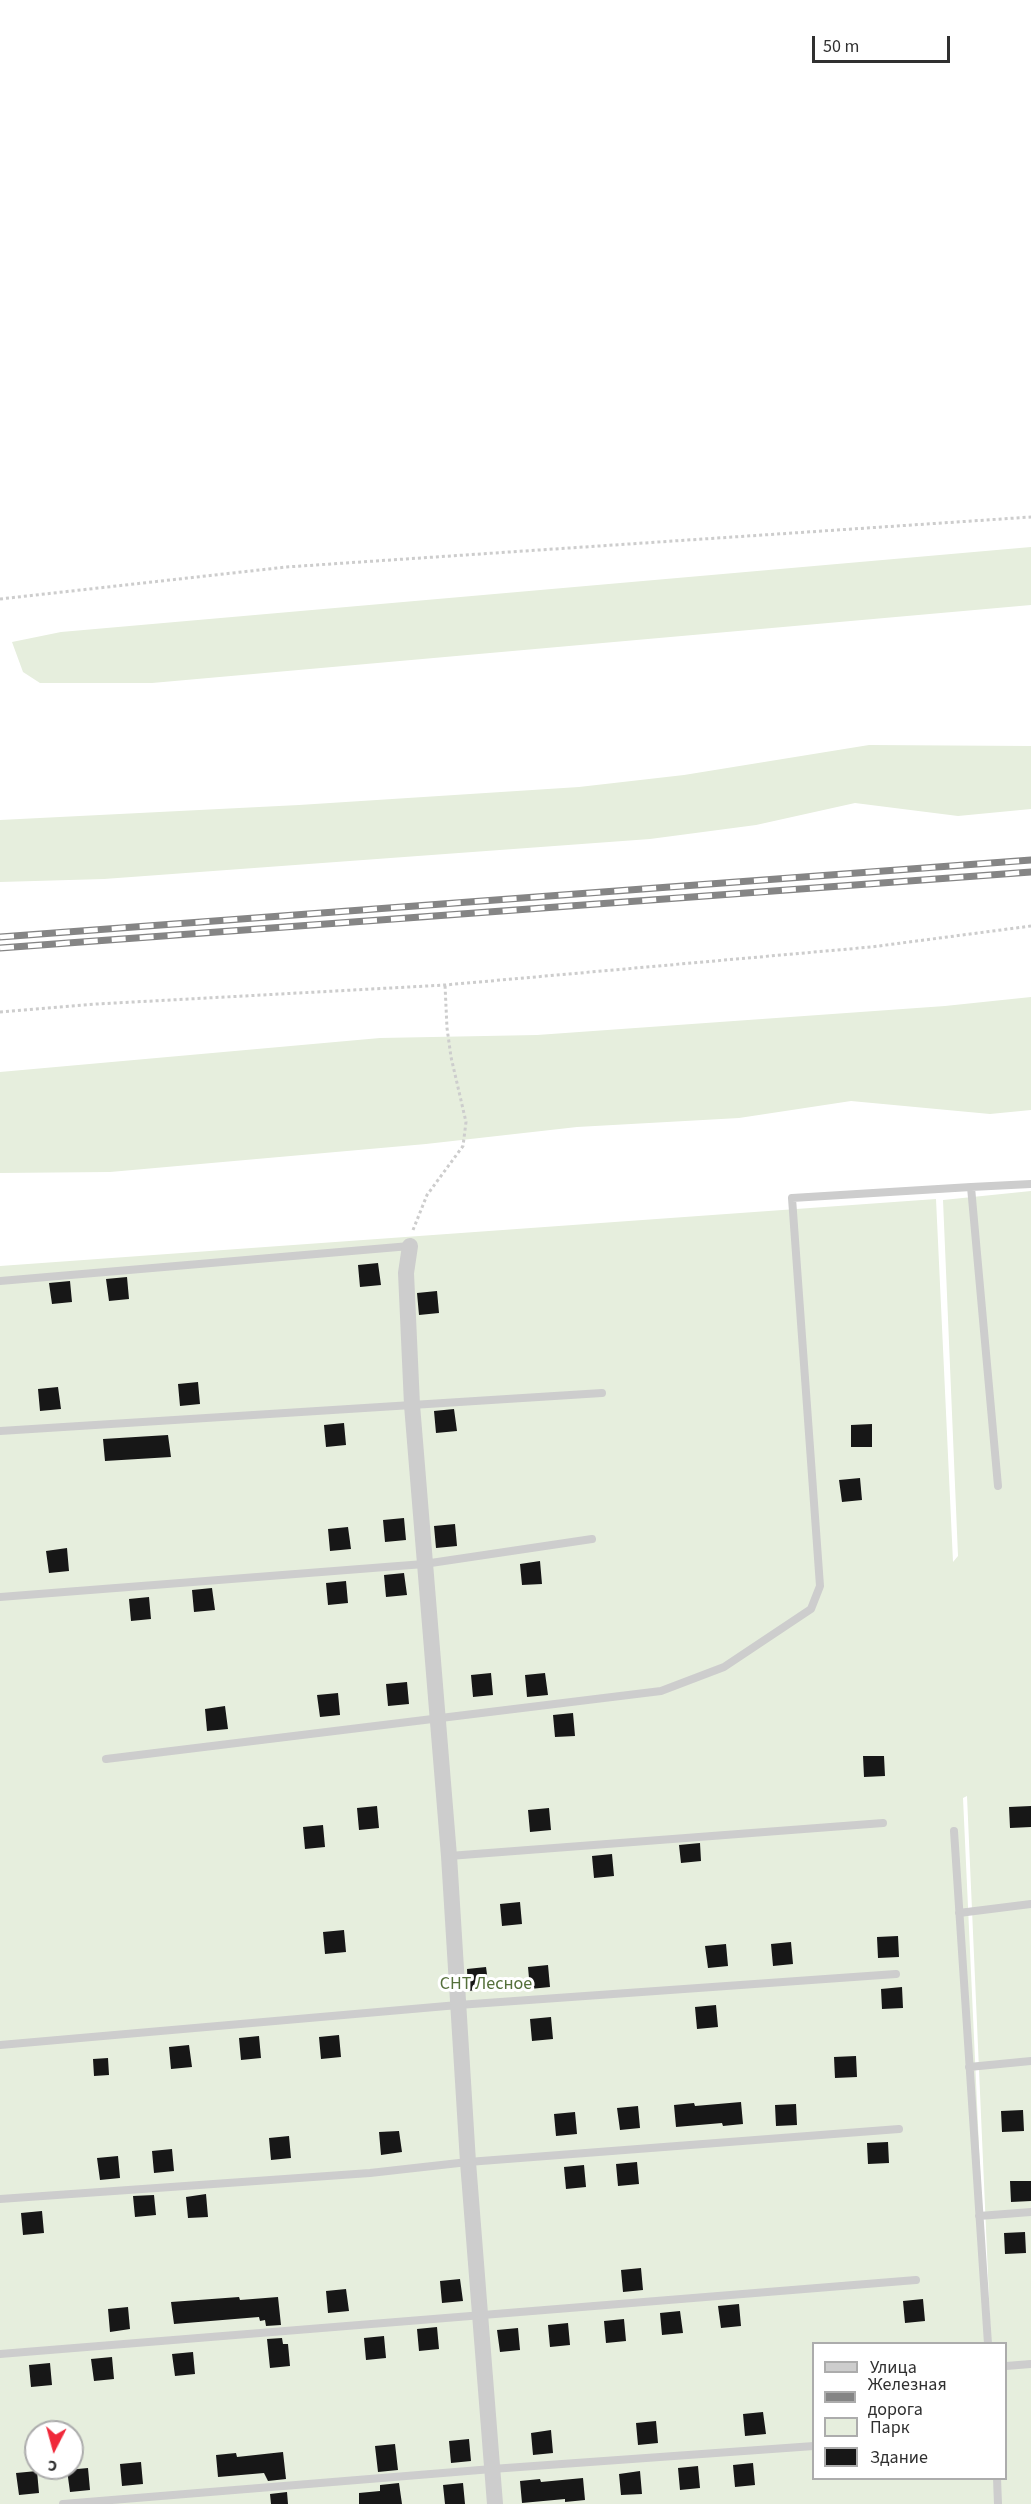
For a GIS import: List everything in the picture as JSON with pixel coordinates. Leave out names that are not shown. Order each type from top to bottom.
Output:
[{"type":"street","points":[[410,1246],[406,1273],[412,1405],[449,1856],[468,2162],[495,2504]]},
{"type":"lane","points":[[106,1759],[661,1691],[724,1667],[811,1609],[820,1586],[792,1198],[1031,1184]]},
{"type":"lane","points":[[970,1187],[998,1486]]},
{"type":"lane","points":[[0,1281],[410,1246]]},
{"type":"lane","points":[[0,1431],[602,1393]]},
{"type":"lane","points":[[0,1597],[424,1564],[592,1539]]},
{"type":"lane","points":[[449,1856],[883,1823]]},
{"type":"lane","points":[[954,1831],[988,2342]]},
{"type":"lane","points":[[959,1913],[1031,1904]]},
{"type":"lane","points":[[0,2044],[458,2005],[896,1974]]},
{"type":"lane","points":[[969,2067],[1031,2061]]},
{"type":"lane","points":[[0,2199],[370,2173],[468,2162],[899,2129]]},
{"type":"lane","points":[[979,2216],[1031,2212]]},
{"type":"lane","points":[[0,2354],[916,2280]]},
{"type":"lane","points":[[1007,2366],[1031,2364]]},
{"type":"lane","points":[[63,2504],[492,2469],[812,2446]]},
{"type":"lane","points":[[997,2480],[998,2504]]},
{"type":"path","points":[[0,599],[286,567],[1031,517]]},
{"type":"path","points":[[0,1012],[97,1004],[445,985],[871,947],[1031,926]]},
{"type":"path","points":[[410,1246],[414,1223],[427,1195],[463,1146],[466,1122],[451,1058],[445,985]]},
{"type":"green space","points":[[1031,547],[1031,605],[152,683],[40,683],[23,672],[12,642],[61,632]]},
{"type":"green space","points":[[869,745],[1031,746],[1031,809],[958,816],[855,803],[756,825],[650,839],[104,879],[0,882],[0,820],[299,805],[579,787],[684,775]]},
{"type":"green space","points":[[1031,997],[1031,1110],[990,1114],[851,1101],[739,1118],[577,1127],[426,1144],[110,1172],[0,1173],[0,1072],[380,1038],[537,1035],[945,1006]]},
{"type":"green space","name":"СНТ Лесное","points":[[1031,1191],[1031,2504],[997,2504],[996,2480],[1007,2480],[1007,2342],[991,2342],[967,1796],[963,1798],[988,2342],[812,2342],[812,2480],[994,2480],[995,2504],[0,2504],[0,1266],[936,1199],[953,1562],[958,1556],[943,1200]]},
{"type":"building","points":[[378,1263],[381,1285],[360,1287],[358,1265]]},
{"type":"building","points":[[127,1277],[129,1299],[109,1301],[106,1279]]},
{"type":"building","points":[[70,1281],[72,1302],[52,1304],[49,1283]]},
{"type":"building","points":[[437,1291],[439,1313],[419,1315],[417,1293]]},
{"type":"building","points":[[198,1382],[200,1404],[180,1406],[178,1384]]},
{"type":"building","points":[[58,1387],[61,1409],[40,1411],[38,1389]]},
{"type":"building","points":[[454,1409],[457,1431],[436,1433],[434,1411]]},
{"type":"building","points":[[344,1423],[346,1445],[326,1447],[324,1425]]},
{"type":"building","points":[[872,1424],[872,1447],[851,1447],[851,1425]]},
{"type":"building","points":[[168,1435],[171,1457],[105,1461],[103,1439]]},
{"type":"building","points":[[860,1478],[862,1500],[842,1502],[839,1480]]},
{"type":"building","points":[[404,1518],[406,1540],[385,1542],[383,1520]]},
{"type":"building","points":[[455,1524],[457,1546],[436,1548],[434,1526]]},
{"type":"building","points":[[348,1527],[351,1549],[330,1551],[328,1529]]},
{"type":"building","points":[[67,1548],[69,1571],[49,1573],[46,1551]]},
{"type":"building","points":[[540,1561],[542,1584],[522,1585],[520,1564]]},
{"type":"building","points":[[404,1573],[407,1595],[386,1597],[384,1575]]},
{"type":"building","points":[[346,1581],[348,1603],[328,1605],[326,1583]]},
{"type":"building","points":[[212,1588],[215,1610],[194,1612],[192,1590]]},
{"type":"building","points":[[149,1597],[151,1619],[131,1621],[129,1599]]},
{"type":"building","points":[[491,1673],[493,1695],[473,1697],[471,1675]]},
{"type":"building","points":[[545,1673],[548,1695],[527,1697],[525,1675]]},
{"type":"building","points":[[407,1682],[409,1704],[388,1706],[386,1684]]},
{"type":"building","points":[[338,1693],[340,1715],[320,1717],[317,1695]]},
{"type":"building","points":[[225,1706],[228,1729],[207,1731],[205,1709]]},
{"type":"building","points":[[573,1713],[575,1736],[555,1737],[553,1715]]},
{"type":"building","points":[[863,1756],[884,1756],[885,1776],[864,1777]]},
{"type":"building","points":[[377,1806],[379,1828],[359,1830],[357,1808]]},
{"type":"building","points":[[1031,1806],[1031,1827],[1010,1828],[1009,1807]]},
{"type":"building","points":[[549,1808],[551,1830],[530,1832],[528,1810]]},
{"type":"building","points":[[323,1825],[325,1847],[305,1849],[303,1827]]},
{"type":"building","points":[[700,1843],[701,1861],[681,1863],[679,1845]]},
{"type":"building","points":[[612,1854],[614,1876],[594,1878],[592,1856]]},
{"type":"building","points":[[520,1902],[522,1924],[502,1926],[500,1904]]},
{"type":"building","points":[[344,1930],[346,1952],[325,1954],[323,1932]]},
{"type":"building","points":[[898,1936],[899,1957],[878,1958],[877,1937]]},
{"type":"building","points":[[791,1942],[793,1964],[773,1966],[771,1944]]},
{"type":"building","points":[[726,1944],[728,1966],[708,1968],[705,1946]]},
{"type":"building","points":[[548,1965],[550,1987],[530,1989],[528,1967]]},
{"type":"building","points":[[486,1967],[489,1989],[468,1991],[467,1969]]},
{"type":"building","points":[[902,1987],[903,2008],[882,2009],[881,1989]]},
{"type":"building","points":[[716,2005],[718,2027],[697,2029],[695,2007]]},
{"type":"building","points":[[551,2017],[553,2039],[532,2041],[530,2019]]},
{"type":"building","points":[[339,2035],[341,2057],[321,2059],[319,2037]]},
{"type":"building","points":[[259,2036],[261,2058],[241,2060],[239,2038]]},
{"type":"building","points":[[189,2045],[192,2067],[171,2069],[169,2047]]},
{"type":"building","points":[[856,2056],[857,2077],[835,2078],[834,2057]]},
{"type":"building","points":[[108,2058],[109,2075],[94,2076],[93,2059]]},
{"type":"building","points":[[741,2102],[743,2124],[723,2126],[722,2123],[676,2127],[674,2105],[694,2103],[695,2106]]},
{"type":"building","points":[[796,2104],[797,2125],[776,2126],[775,2105]]},
{"type":"building","points":[[638,2106],[640,2128],[620,2130],[617,2108]]},
{"type":"building","points":[[1023,2110],[1024,2131],[1002,2132],[1001,2111]]},
{"type":"building","points":[[575,2112],[577,2134],[556,2136],[554,2114]]},
{"type":"building","points":[[399,2131],[402,2152],[381,2155],[379,2132]]},
{"type":"building","points":[[289,2136],[291,2158],[271,2160],[269,2138]]},
{"type":"building","points":[[888,2142],[889,2163],[868,2164],[867,2143]]},
{"type":"building","points":[[172,2149],[174,2171],[154,2173],[152,2151]]},
{"type":"building","points":[[118,2156],[120,2178],[100,2180],[97,2158]]},
{"type":"building","points":[[637,2162],[639,2184],[618,2186],[616,2164]]},
{"type":"building","points":[[584,2165],[586,2187],[566,2189],[564,2167]]},
{"type":"building","points":[[1010,2181],[1031,2181],[1031,2201],[1011,2202]]},
{"type":"building","points":[[206,2194],[208,2217],[188,2218],[186,2197]]},
{"type":"building","points":[[154,2195],[156,2215],[135,2217],[133,2196]]},
{"type":"building","points":[[42,2211],[44,2233],[23,2235],[21,2213]]},
{"type":"building","points":[[1025,2232],[1026,2253],[1005,2254],[1004,2233]]},
{"type":"building","points":[[641,2268],[643,2290],[623,2292],[621,2270]]},
{"type":"building","points":[[460,2279],[463,2301],[442,2303],[440,2281]]},
{"type":"building","points":[[346,2289],[349,2311],[328,2313],[326,2291]]},
{"type":"building","points":[[239,2297],[240,2300],[278,2297],[281,2325],[266,2326],[265,2320],[260,2321],[259,2317],[174,2324],[171,2302]]},
{"type":"building","points":[[923,2299],[925,2321],[905,2323],[903,2301]]},
{"type":"building","points":[[739,2304],[741,2326],[721,2328],[718,2306]]},
{"type":"building","points":[[128,2307],[130,2329],[110,2332],[108,2309]]},
{"type":"building","points":[[680,2311],[683,2333],[662,2335],[660,2313]]},
{"type":"building","points":[[624,2319],[626,2341],[606,2343],[604,2321]]},
{"type":"building","points":[[568,2323],[570,2345],[550,2347],[548,2325]]},
{"type":"building","points":[[437,2327],[439,2349],[419,2351],[417,2329]]},
{"type":"building","points":[[518,2328],[520,2350],[500,2352],[497,2330]]},
{"type":"building","points":[[384,2336],[386,2358],[366,2360],[364,2338]]},
{"type":"building","points":[[282,2338],[283,2344],[288,2344],[290,2366],[270,2368],[267,2339]]},
{"type":"building","points":[[193,2352],[195,2374],[175,2376],[172,2354]]},
{"type":"building","points":[[112,2357],[114,2379],[94,2381],[91,2359]]},
{"type":"building","points":[[50,2363],[52,2385],[31,2387],[29,2365]]},
{"type":"building","points":[[763,2412],[766,2434],[745,2436],[743,2414]]},
{"type":"building","points":[[656,2421],[658,2443],[638,2445],[636,2423]]},
{"type":"building","points":[[551,2430],[553,2453],[533,2455],[531,2433]]},
{"type":"building","points":[[469,2439],[471,2461],[451,2463],[449,2441]]},
{"type":"building","points":[[395,2444],[398,2470],[378,2472],[375,2446]]},
{"type":"building","points":[[283,2452],[286,2479],[268,2481],[264,2473],[218,2477],[216,2455],[236,2453],[237,2457]]},
{"type":"building","points":[[141,2462],[143,2484],[122,2486],[120,2464]]},
{"type":"building","points":[[753,2463],[755,2485],[735,2487],[733,2465]]},
{"type":"building","points":[[698,2466],[700,2488],[680,2490],[678,2468]]},
{"type":"building","points":[[84,2468],[88,2468],[90,2490],[70,2492],[68,2480],[84,2480]]},
{"type":"building","points":[[640,2471],[642,2494],[621,2495],[619,2474]]},
{"type":"building","points":[[24,2472],[24,2480],[38,2480],[39,2493],[19,2495],[16,2473]]},
{"type":"building","points":[[583,2478],[585,2500],[565,2502],[565,2499],[522,2503],[520,2481],[540,2479],[541,2482]]},
{"type":"building","points":[[399,2483],[402,2504],[359,2504],[359,2493],[380,2491],[380,2485]]},
{"type":"building","points":[[463,2483],[465,2504],[445,2504],[443,2485]]},
{"type":"building","points":[[287,2492],[288,2504],[271,2504],[270,2494]]},
{"type":"railway","points":[[0,937],[1031,860]]},
{"type":"railway","points":[[0,948],[1031,872]]}]
